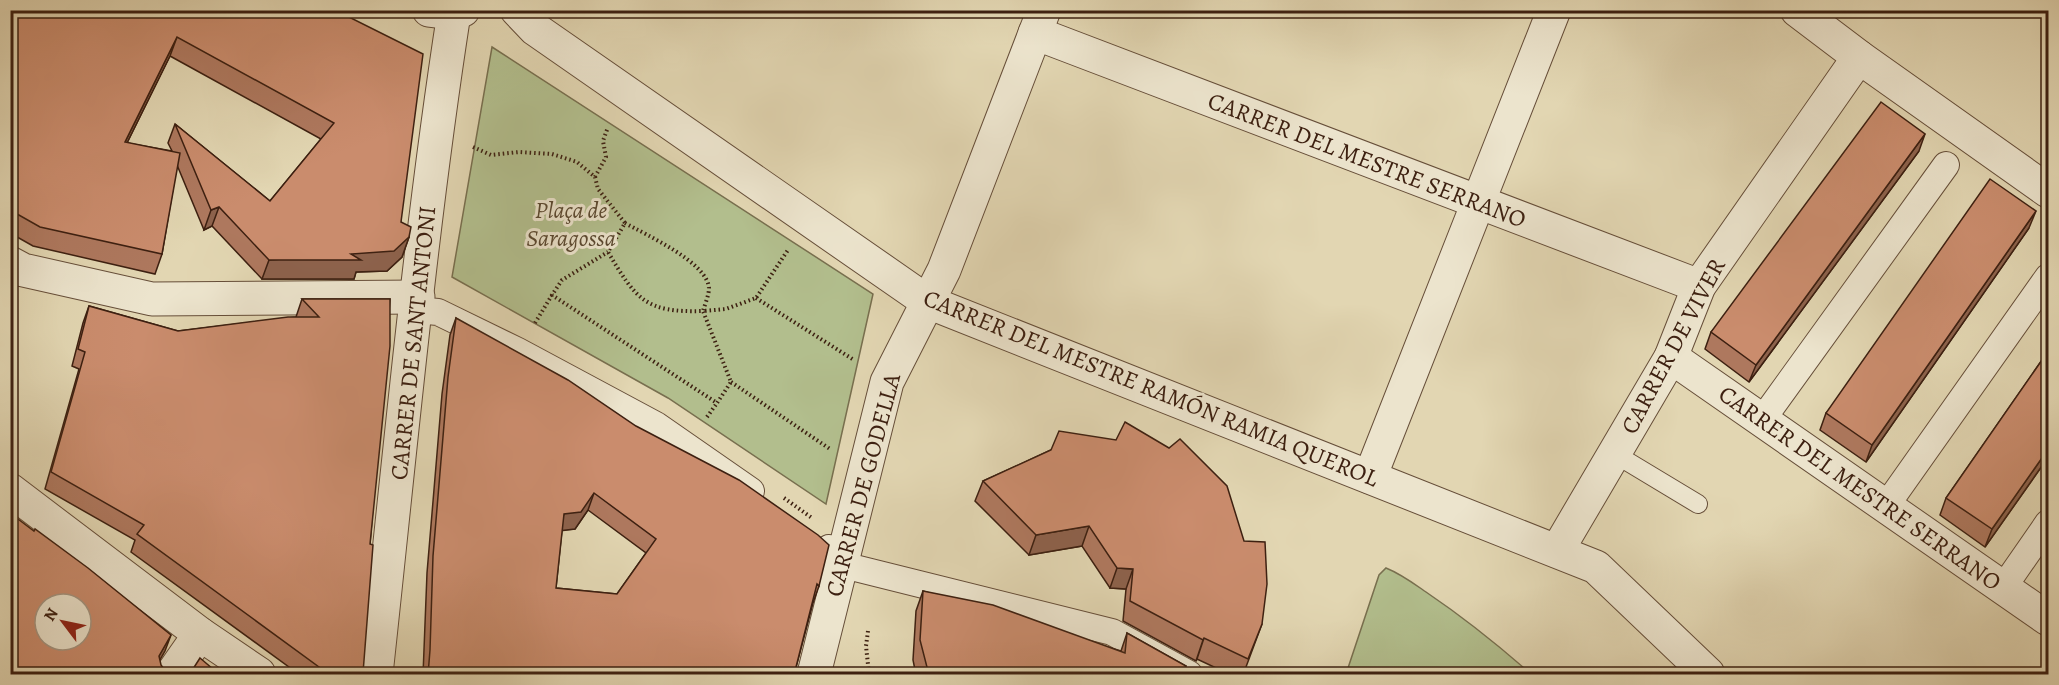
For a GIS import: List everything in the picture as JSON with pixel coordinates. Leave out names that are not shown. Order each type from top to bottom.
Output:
[{"type":"street","name":"CARRER DEL MESTRE RAMÓN RAMIA QUEROL","points":[[517,10],[535,29],[928,302],[1596,567],[1708,675]]},
{"type":"street","points":[[1370,477],[1554,10]]},
{"type":"street","points":[[1797,10],[1859,57],[2049,191]]},
{"type":"street","name":"CARRER DE SANT ANTONI","points":[[376,675],[449,11]]},
{"type":"street","name":"CARRER DE GODELLA","points":[[814,675],[887,382],[944,270],[1039,22]]},
{"type":"street","name":"CARRER DEL MESTRE SERRANO","points":[[1039,22],[1479,203],[1699,286]]},
{"type":"street","name":"CARRER DE VIVER","points":[[1557,551],[1671,357],[1699,286],[1859,57]]},
{"type":"street","points":[[1762,420],[1946,165]]},
{"type":"street","points":[[10,263],[23,270],[152,299],[417,303],[518,351],[656,426],[773,507]]},
{"type":"street","points":[[1886,506],[2049,277]]},
{"type":"street","name":"CARRER DEL MESTRE SERRANO","points":[[1671,357],[2049,619]]},
{"type":"street","points":[[10,490],[200,634],[259,675]]},
{"type":"street","points":[[2003,588],[2049,523]]},
{"type":"street","points":[[812,533],[842,560],[855,568],[1112,632],[1189,675]]},
{"type":"street","points":[[172,675],[200,634]]},
{"type":"lane","points":[[1615,454],[1698,504]]},
{"type":"path","points":[[610,123],[603,141],[606,157],[596,177],[598,189],[625,223],[684,257],[700,269],[709,288],[703,311],[731,382],[837,454]]},
{"type":"path","points":[[471,147],[491,154],[519,152],[552,154],[577,162],[596,177]]},
{"type":"path","points":[[625,223],[608,252],[562,280],[552,296],[717,403],[731,382]]},
{"type":"path","points":[[608,252],[628,285],[649,304],[679,312],[726,309],[756,298],[790,246]]},
{"type":"path","points":[[756,298],[857,362]]},
{"type":"path","points":[[869,675],[866,646],[871,604],[878,573]]},
{"type":"green space","name":"Plaça de Saragossa","points":[[492,47],[873,294],[826,504],[668,398],[452,277]]},
{"type":"green space","points":[[1386,568],[1407,579],[1453,611],[1531,674],[1346,674],[1379,575]]},
{"type":"building","points":[[10,10],[335,10],[423,54],[401,222],[411,227],[409,237],[394,251],[351,254],[361,260],[269,260],[219,207],[211,210],[175,124],[270,201],[334,123],[177,37],[125,142],[180,153],[162,254],[40,227],[10,210]]},
{"type":"building","points":[[1881,102],[1925,134],[1756,365],[1711,332]]},
{"type":"building","points":[[1990,179],[2036,211],[1872,445],[1826,413]]},
{"type":"building","points":[[302,299],[390,299],[390,346],[370,544],[373,545],[363,673],[360,675],[330,675],[137,534],[144,525],[51,472],[85,352],[78,349],[89,306],[178,331],[288,317],[319,317]]},
{"type":"building","points":[[456,318],[568,380],[636,426],[739,480],[818,535],[829,545],[794,675],[428,675],[433,556],[448,377]],"holes":[[[594,493],[656,539],[617,594],[556,588],[564,514],[581,512]]]},
{"type":"building","points":[[2049,350],[2049,448],[1992,529],[1946,498]]},
{"type":"building","points":[[1125,422],[1169,448],[1180,439],[1227,486],[1244,541],[1265,542],[1267,584],[1262,624],[1248,659],[1204,638],[1203,640],[1130,601],[1133,569],[1117,568],[1089,526],[1036,535],[983,481],[1051,450],[1059,431],[1116,440]]},
{"type":"building","points":[[10,513],[88,568],[171,635],[159,656],[161,665],[171,675],[10,675]]},
{"type":"building","points":[[923,591],[993,605],[1125,653],[1127,633],[1186,666],[1180,675],[929,675],[920,640]]},
{"type":"building","points":[[200,658],[220,675],[186,675]]}]
